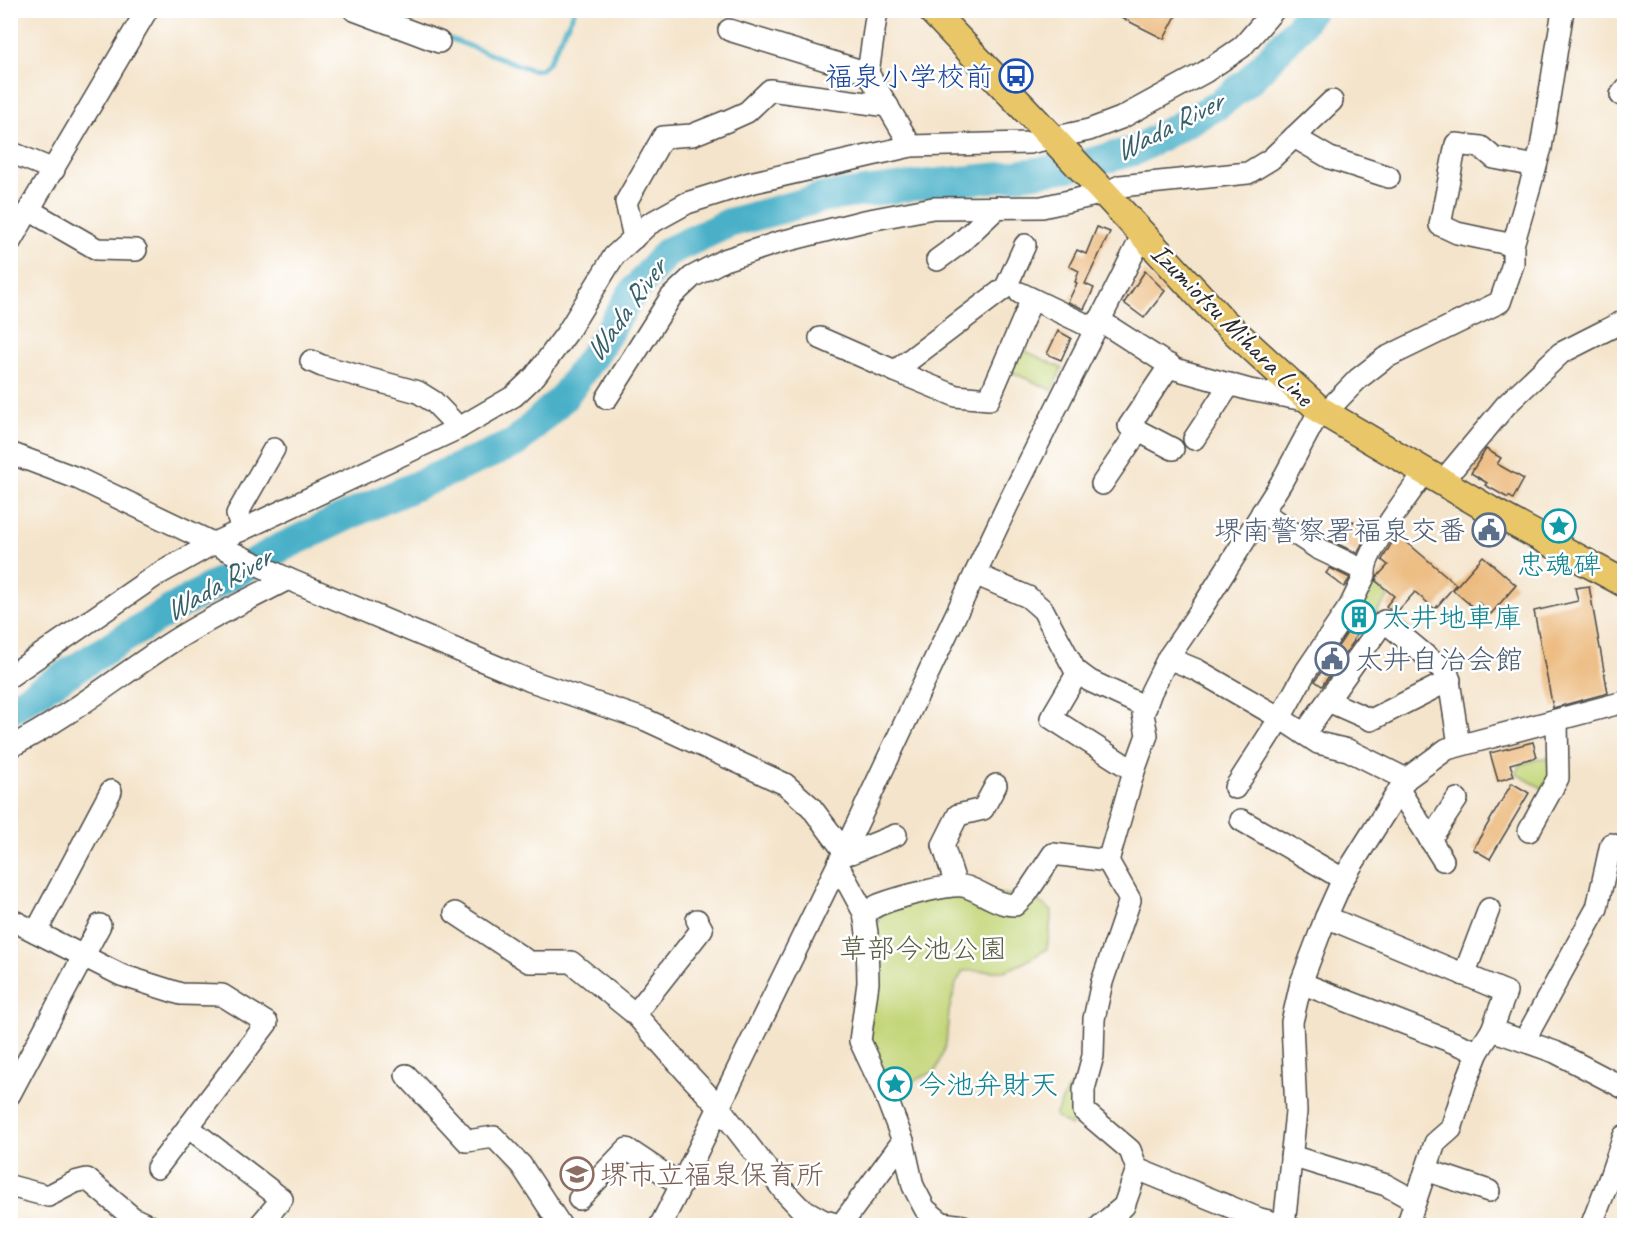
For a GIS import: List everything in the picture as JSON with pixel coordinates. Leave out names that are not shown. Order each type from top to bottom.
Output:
[{"type":"main road","name":"Izumiotsu Mihara Line","points":[[931,10],[1222,320],[1318,408],[1490,510],[1624,583]]},
{"type":"street","points":[[10,242],[147,10]]},
{"type":"street","points":[[877,10],[868,73],[911,146]]},
{"type":"street","points":[[10,676],[155,576],[214,543],[459,428],[514,396],[536,376],[567,333],[614,256],[649,224],[687,203],[750,183],[911,146],[1029,142],[1056,144],[1121,118],[1205,72],[1242,47],[1274,10]]},
{"type":"street","points":[[1100,1226],[1124,1206],[1137,1169],[1130,1150],[1084,1111],[1084,1089],[1094,1056],[1094,1019],[1102,982],[1130,900],[1108,861],[1146,735],[1143,714],[1151,692],[1168,658],[1198,615],[1281,483],[1318,408],[1385,358],[1500,302],[1513,264],[1513,245],[1541,148],[1563,10]]},
{"type":"street","points":[[368,13],[439,42]]},
{"type":"street","points":[[729,30],[868,73]]},
{"type":"street","points":[[634,238],[626,202],[663,137],[692,135],[727,121],[747,112],[770,90],[888,106]]},
{"type":"street","points":[[607,398],[671,297],[692,277],[724,260],[777,243],[933,208],[1042,207],[1100,189],[1248,173],[1271,159],[1332,101]]},
{"type":"street","points":[[1294,137],[1330,158],[1389,177]]},
{"type":"street","points":[[1513,245],[1457,233],[1440,225],[1456,144],[1481,147],[1494,158],[1536,166]]},
{"type":"street","points":[[10,152],[54,170]]},
{"type":"street","points":[[937,260],[959,244],[998,207]]},
{"type":"street","points":[[29,210],[97,249],[136,250]]},
{"type":"street","points":[[660,1226],[841,858],[1008,504],[1143,234]]},
{"type":"street","points":[[896,371],[1006,287],[1025,245]]},
{"type":"street","points":[[1006,287],[1097,325],[1175,369],[1318,408]]},
{"type":"street","points":[[820,338],[956,396],[989,399],[1032,299]]},
{"type":"street","points":[[1235,788],[1280,718],[1306,671],[1350,606],[1365,575],[1369,559],[1389,523],[1561,353],[1624,321]]},
{"type":"street","points":[[312,361],[322,366],[418,392],[434,402],[459,428]]},
{"type":"street","points":[[1170,365],[1130,426],[1173,449]]},
{"type":"street","points":[[1194,439],[1230,384]]},
{"type":"street","points":[[1102,484],[1138,431]]},
{"type":"street","points":[[242,530],[237,514],[274,449]]},
{"type":"street","points":[[10,453],[79,479],[284,578],[531,681],[646,720],[785,784],[812,807],[841,858],[864,913],[867,933],[868,983],[860,1041],[885,1095],[903,1142],[913,1186],[925,1209],[940,1224],[963,1226]]},
{"type":"street","points":[[1262,512],[1317,548],[1365,571]]},
{"type":"street","points":[[975,574],[1028,597],[1042,610],[1078,672],[1090,681],[1146,707]]},
{"type":"street","points":[[10,747],[54,723],[193,628],[284,578]]},
{"type":"street","points":[[1304,734],[1384,621],[1448,674],[1459,746]]},
{"type":"street","points":[[1168,658],[1197,670],[1318,743],[1348,750],[1403,785],[1430,840],[1443,860]]},
{"type":"street","points":[[1078,672],[1051,718],[1134,771]]},
{"type":"street","points":[[1328,701],[1371,720],[1450,680]]},
{"type":"street","points":[[1137,1169],[1260,1219],[1286,1225],[1296,1112],[1292,1022],[1301,983],[1343,879],[1403,785],[1447,749],[1624,702]]},
{"type":"street","points":[[1529,831],[1558,778],[1557,721]]},
{"type":"street","points":[[956,885],[943,845],[958,815],[983,808],[996,784]]},
{"type":"street","points":[[36,932],[111,791]]},
{"type":"street","points":[[1430,840],[1457,799]]},
{"type":"street","points":[[1241,820],[1343,879]]},
{"type":"street","points":[[841,858],[896,835]]},
{"type":"street","points":[[1524,1041],[1597,908],[1611,844]]},
{"type":"street","points":[[864,913],[881,904],[944,886],[956,885],[966,886],[1004,905],[1015,905],[1028,893],[1053,854],[1108,861]]},
{"type":"street","points":[[1464,975],[1489,909]]},
{"type":"street","points":[[455,914],[529,962],[571,962],[635,1014],[719,1107],[784,1191],[799,1207],[822,1220],[842,1225],[903,1142]]},
{"type":"street","points":[[1326,917],[1506,992],[1492,1030],[1478,1052],[1451,1129],[1435,1143],[1407,1226]]},
{"type":"street","points":[[10,919],[121,975],[181,994],[222,995],[267,1023],[157,1168]]},
{"type":"street","points":[[635,1014],[702,929],[697,920]]},
{"type":"street","points":[[10,1094],[100,925]]},
{"type":"street","points":[[1301,983],[1478,1052]]},
{"type":"street","points":[[1492,1030],[1555,1053],[1624,1088]]},
{"type":"street","points":[[406,1075],[467,1141],[494,1137],[521,1166],[561,1226]]},
{"type":"street","points":[[188,1127],[282,1199],[259,1226]]},
{"type":"street","points":[[1591,1226],[1624,1136]]},
{"type":"street","points":[[579,1198],[627,1149],[681,1185]]},
{"type":"street","points":[[1292,1156],[1386,1185],[1415,1201]]},
{"type":"street","points":[[1426,1170],[1489,1191]]},
{"type":"street","points":[[10,1186],[48,1196],[75,1182],[87,1179],[133,1218],[150,1226]]},
{"type":"green space","points":[[1019,348],[1062,368],[1052,390],[1009,371]]},
{"type":"green space","points":[[1367,578],[1389,596],[1372,618],[1354,605]]},
{"type":"green space","points":[[1548,757],[1551,776],[1544,789],[1516,774],[1521,764]]},
{"type":"green space","name":"草部今池公園","points":[[946,891],[1031,896],[1052,911],[1047,949],[1009,970],[963,971],[956,984],[949,1011],[946,1044],[936,1071],[892,1090],[869,1039],[874,928],[886,909]]},
{"type":"green space","points":[[1068,1088],[1076,1092],[1078,1107],[1070,1126],[1055,1116]]},
{"type":"building","points":[[1106,10],[1179,10],[1164,39]]},
{"type":"building","points":[[1097,227],[1110,232],[1085,284],[1094,288],[1084,309],[1068,302],[1077,283],[1075,282],[1079,271],[1069,266],[1077,250],[1086,254]]},
{"type":"building","points":[[1145,271],[1165,291],[1144,318],[1124,303]]},
{"type":"building","points":[[1058,331],[1071,338],[1061,360],[1047,354]]},
{"type":"building","points":[[1486,449],[1501,458],[1497,464],[1524,479],[1513,499],[1485,485],[1487,483],[1471,473]]},
{"type":"building","points":[[1353,521],[1369,531],[1357,553],[1329,540],[1333,532],[1343,537]]},
{"type":"building","points":[[1397,534],[1456,584],[1435,609],[1415,592],[1395,614],[1386,606],[1394,596],[1376,581],[1388,565],[1382,560]]},
{"type":"building","points":[[1483,556],[1516,585],[1491,614],[1479,603],[1474,608],[1453,590]]},
{"type":"building","points":[[1330,568],[1350,578],[1344,587],[1326,573]]},
{"type":"building","points":[[1589,586],[1608,693],[1553,708],[1534,611],[1578,601],[1575,588]]},
{"type":"building","points":[[1361,612],[1369,618],[1322,686],[1315,681]]},
{"type":"building","points":[[1533,742],[1537,757],[1510,764],[1514,776],[1498,781],[1490,753]]},
{"type":"building","points":[[1512,783],[1529,793],[1490,859],[1473,849]]},
{"type":"waterway","points":[[443,36],[532,70],[541,69],[548,63],[575,10]]},
{"type":"waterway","name":"Wada River","points":[[10,709],[170,610],[276,550],[362,509],[515,443],[563,398],[597,350],[631,295],[667,252],[729,223],[825,197],[1077,166],[1134,151],[1218,105],[1249,81],[1299,27],[1311,10]]},
{"type":"place","name":"福泉小学校前","points":[[1016,76]]},
{"type":"place","name":"忠魂碑","points":[[1559,526]]},
{"type":"place","name":"堺南警察署福泉交番","points":[[1489,530]]},
{"type":"place","name":"太井地車庫","points":[[1359,617]]},
{"type":"place","name":"太井自治会館","points":[[1332,659]]},
{"type":"place","name":"今池弁財天","points":[[895,1084]]},
{"type":"place","name":"堺市立福泉保育所","points":[[577,1174]]}]
